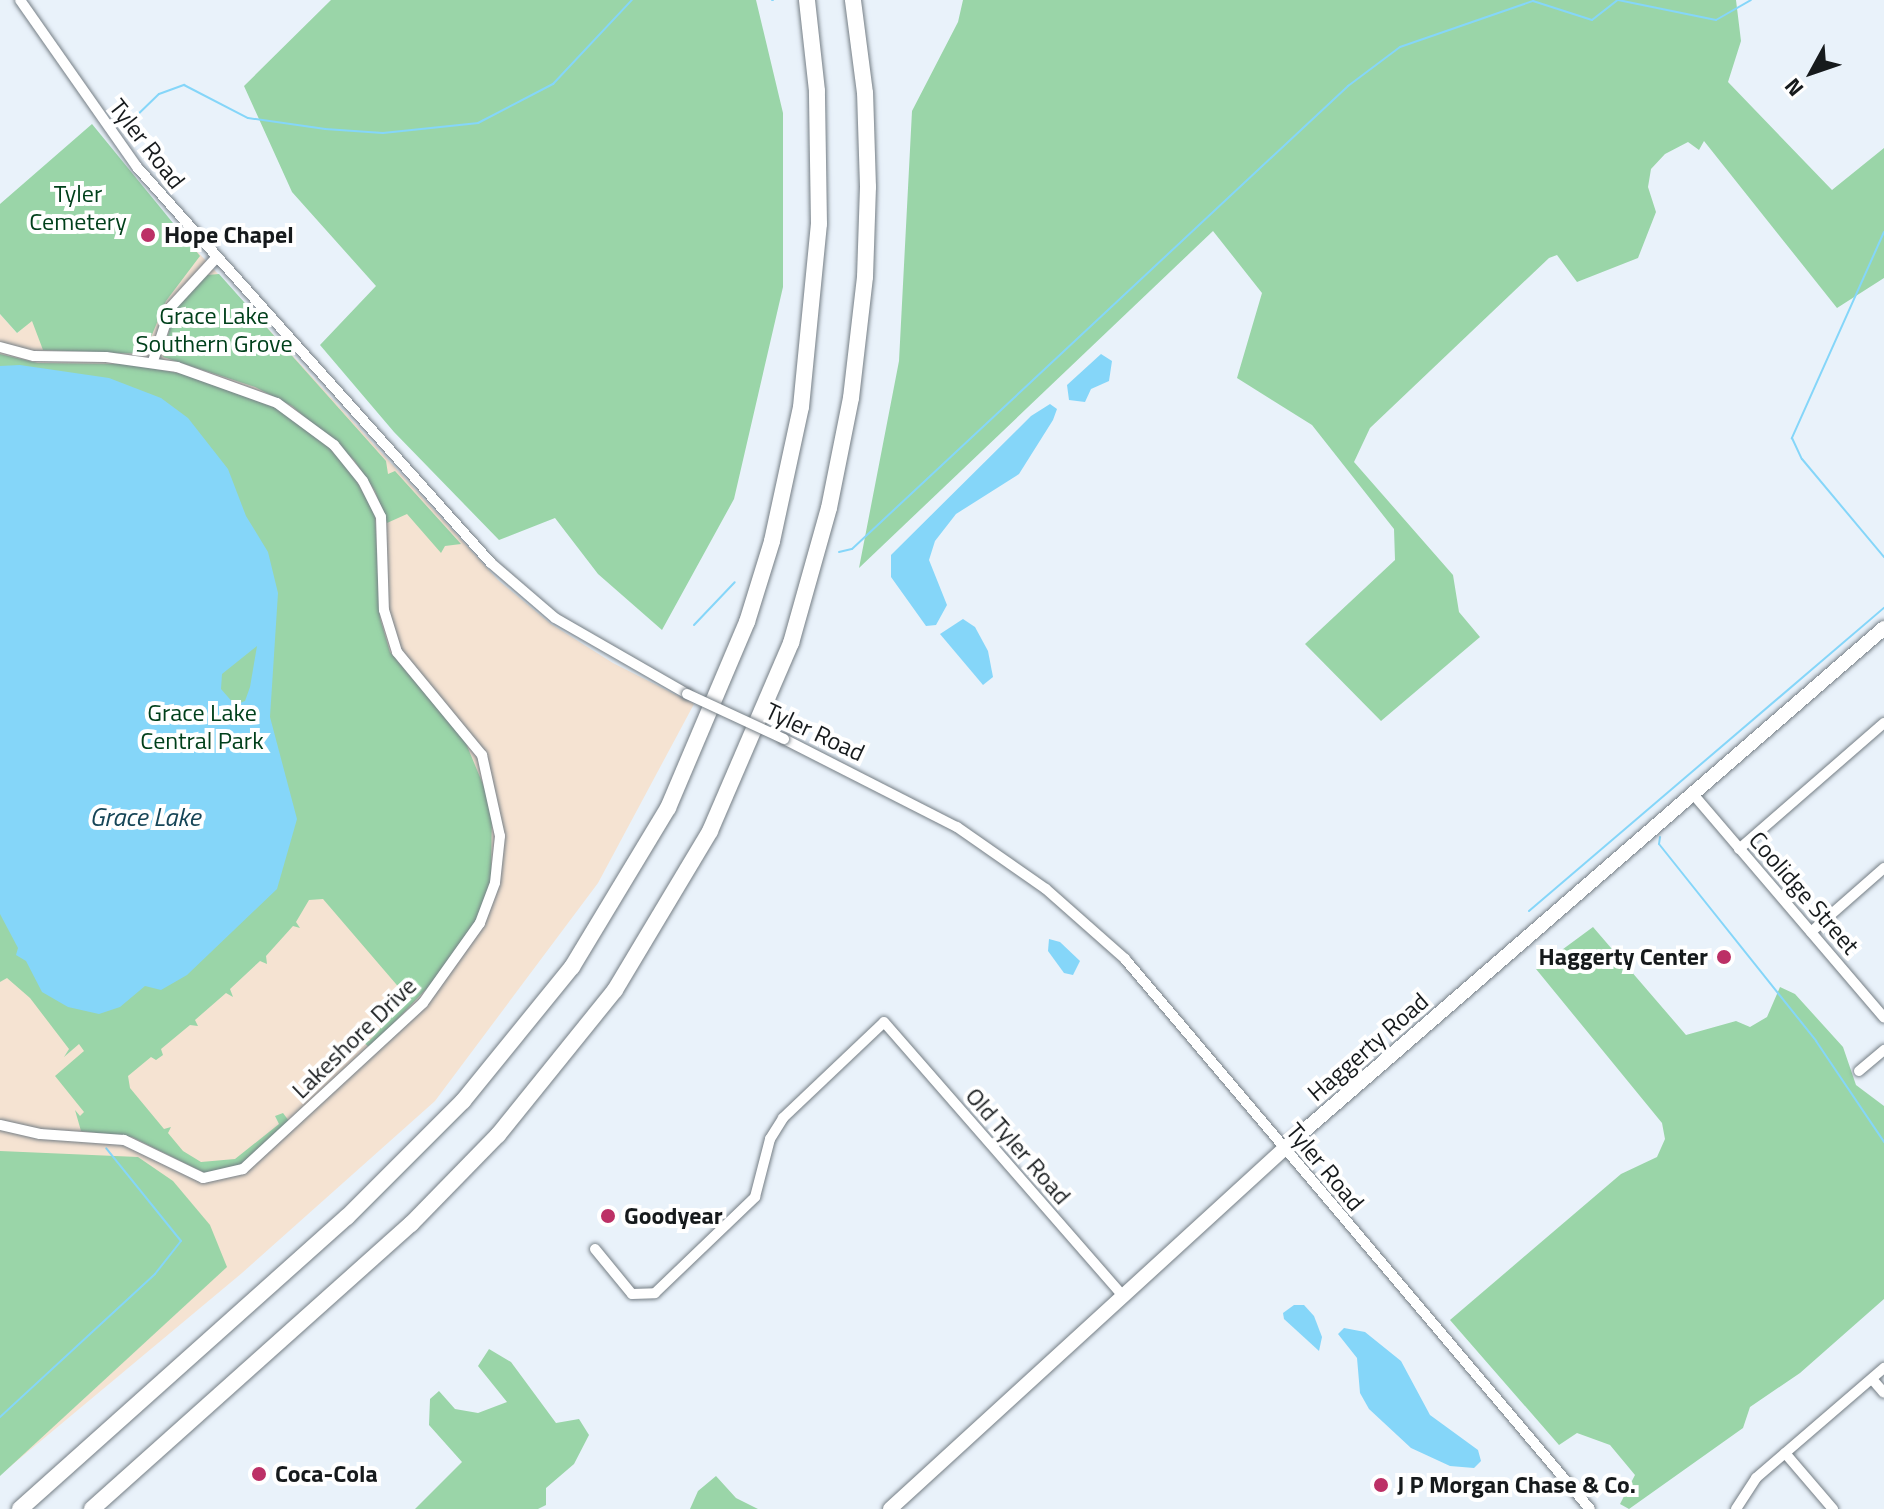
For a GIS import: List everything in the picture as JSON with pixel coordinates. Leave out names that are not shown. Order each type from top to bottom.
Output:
[{"type":"highway","points":[[20,1509],[357,1207],[463,1101],[572,967],[668,808],[751,608],[781,504],[801,407],[819,224],[817,106],[807,0]]},
{"type":"highway","points":[[92,1509],[411,1224],[498,1135],[615,990],[710,831],[791,643],[829,508],[851,398],[865,277],[868,187],[865,93],[853,0]]},
{"type":"highway","points":[[5,1509],[90,1446]]},
{"type":"main road","name":"Haggerty Road","points":[[890,1509],[1283,1150],[1884,628]]},
{"type":"street","name":"Tyler Road","points":[[20,0],[125,151],[416,483],[516,587],[603,650],[957,827],[1070,909],[1174,1012],[1283,1150],[1590,1509]]},
{"type":"street","points":[[153,361],[171,307],[216,258]]},
{"type":"street","name":"Lakeshore Drive","points":[[0,347],[34,356],[153,361],[277,403],[326,438],[363,481],[382,523],[384,610],[397,652],[482,755],[500,836],[495,883],[480,923],[423,1003],[234,1174],[196,1176],[124,1140],[22,1132],[0,1125]]},
{"type":"street","points":[[1739,849],[1884,723]]},
{"type":"street","name":"Coolidge Street","points":[[1693,794],[1884,1018]]},
{"type":"street","points":[[1811,932],[1884,868]]},
{"type":"street","name":"Old Tyler Road","points":[[595,1249],[632,1294],[655,1293],[755,1197],[770,1139],[783,1118],[884,1022],[1123,1296]]},
{"type":"street","points":[[1859,1071],[1884,1050]]},
{"type":"street","points":[[1736,1509],[1750,1484],[1884,1368]]},
{"type":"street","points":[[1872,1379],[1884,1393]]},
{"type":"street","points":[[1785,1453],[1833,1509]]},
{"type":"shaded area","points":[[186,239],[498,580],[551,624],[613,663],[694,704],[598,883],[435,1101],[242,1273],[0,1475],[0,314],[17,333],[32,320]]},
{"type":"green space","points":[[331,0],[756,0],[783,113],[783,287],[734,499],[662,630],[598,574],[555,518],[499,540],[394,432],[320,345],[376,286],[292,192],[244,86]]},
{"type":"green space","points":[[963,0],[1736,0],[1741,41],[1728,82],[1832,190],[1884,148],[1884,278],[1837,308],[1704,141],[1699,150],[1688,142],[1665,154],[1651,169],[1648,187],[1656,212],[1638,258],[1577,282],[1557,255],[1549,258],[1370,428],[1354,462],[1453,575],[1459,612],[1480,637],[1381,721],[1305,644],[1395,560],[1394,529],[1312,425],[1237,378],[1262,293],[1213,231],[859,568],[899,361],[912,111],[958,22]]},
{"type":"green space","name":"Tyler Cemetery","points":[[92,124],[200,256],[166,301],[144,354],[43,350],[32,321],[17,333],[0,314],[0,204]]},
{"type":"green space","name":"Grace Lake Southern Grove","points":[[219,274],[386,461],[388,474],[395,471],[461,544],[445,546],[441,553],[407,514],[387,523],[375,491],[354,460],[292,406],[255,387],[163,357],[174,310],[207,275]]},
{"type":"green space","name":"Grace Lake Central Park","points":[[0,354],[38,363],[127,364],[183,374],[281,410],[325,443],[352,473],[375,514],[380,618],[390,652],[465,741],[492,806],[491,881],[475,925],[430,985],[370,1048],[361,1040],[369,1041],[408,998],[323,899],[309,900],[296,922],[300,928],[293,926],[266,956],[267,964],[260,961],[230,989],[233,997],[226,993],[195,1020],[198,1026],[190,1025],[161,1049],[163,1055],[156,1060],[151,1057],[128,1076],[130,1088],[164,1129],[171,1127],[168,1133],[183,1151],[201,1162],[235,1159],[279,1124],[275,1116],[283,1113],[289,1121],[237,1168],[205,1173],[132,1137],[81,1131],[75,1110],[80,1116],[84,1112],[55,1076],[84,1051],[79,1044],[64,1057],[69,1049],[30,998],[7,978],[0,982]]},
{"type":"green space","points":[[1593,927],[1686,1035],[1736,1021],[1750,1027],[1767,1017],[1780,987],[1795,994],[1843,1047],[1856,1085],[1884,1106],[1884,1299],[1800,1373],[1750,1407],[1743,1428],[1629,1509],[1620,1504],[1635,1475],[1610,1445],[1577,1433],[1559,1445],[1450,1320],[1621,1174],[1657,1157],[1665,1139],[1662,1123],[1536,969]]},
{"type":"green space","points":[[0,1151],[138,1157],[173,1181],[210,1225],[227,1267],[0,1476]]},
{"type":"green space","points":[[489,1349],[511,1362],[556,1423],[579,1419],[589,1435],[574,1464],[546,1488],[546,1505],[538,1509],[415,1509],[462,1462],[429,1425],[430,1399],[439,1391],[455,1409],[478,1413],[507,1402],[478,1366]]},
{"type":"green space","points":[[716,1476],[736,1498],[758,1509],[690,1509],[698,1491]]},
{"type":"water","points":[[1101,354],[1112,361],[1109,381],[1091,389],[1085,402],[1069,400],[1067,385]]},
{"type":"water","name":"Grace Lake","points":[[20,365],[109,378],[161,398],[188,418],[228,469],[246,516],[268,552],[278,593],[270,717],[297,819],[277,889],[187,975],[161,990],[145,986],[120,1007],[99,1014],[68,1007],[42,992],[26,961],[16,955],[18,948],[0,914],[0,366]],"holes":[[[257,646],[245,701],[235,705],[221,689],[222,674]]]},
{"type":"water","points":[[1050,404],[1057,409],[1053,420],[1019,474],[956,514],[935,541],[929,560],[947,605],[936,625],[926,626],[891,577],[891,555],[1031,416]]},
{"type":"water","points":[[963,619],[975,627],[988,651],[993,677],[983,685],[940,634]]},
{"type":"water","points":[[1049,939],[1060,942],[1080,961],[1073,975],[1064,973],[1048,951]]},
{"type":"water","points":[[1294,1305],[1304,1305],[1314,1316],[1322,1337],[1319,1351],[1284,1319],[1283,1313]]},
{"type":"water","points":[[1344,1328],[1365,1332],[1401,1361],[1430,1415],[1478,1450],[1481,1461],[1474,1468],[1450,1466],[1411,1448],[1369,1409],[1360,1393],[1357,1358],[1338,1334]]},
{"type":"waterway","points":[[128,124],[159,94],[184,85],[248,118],[325,129],[383,133],[478,123],[553,84],[632,0]]},
{"type":"waterway","points":[[839,552],[852,549],[1348,86],[1400,47],[1533,1],[1592,20],[1618,0],[1716,20],[1751,0]]},
{"type":"waterway","points":[[1884,232],[1792,438],[1802,459],[1884,557]]},
{"type":"waterway","points":[[694,625],[735,582]]},
{"type":"waterway","points":[[1529,911],[1884,608]]},
{"type":"waterway","points":[[1660,837],[1659,844],[1816,1041],[1884,1142]]},
{"type":"waterway","points":[[0,1417],[155,1274],[181,1241],[106,1148]]},
{"type":"place","name":"Hope Chapel","points":[[148,235]]},
{"type":"place","name":"Haggerty Center","points":[[1724,957]]},
{"type":"place","name":"Goodyear","points":[[608,1216]]},
{"type":"place","name":"Coca-Cola","points":[[259,1474]]},
{"type":"place","name":"J P Morgan Chase & Co.","points":[[1381,1485]]}]
